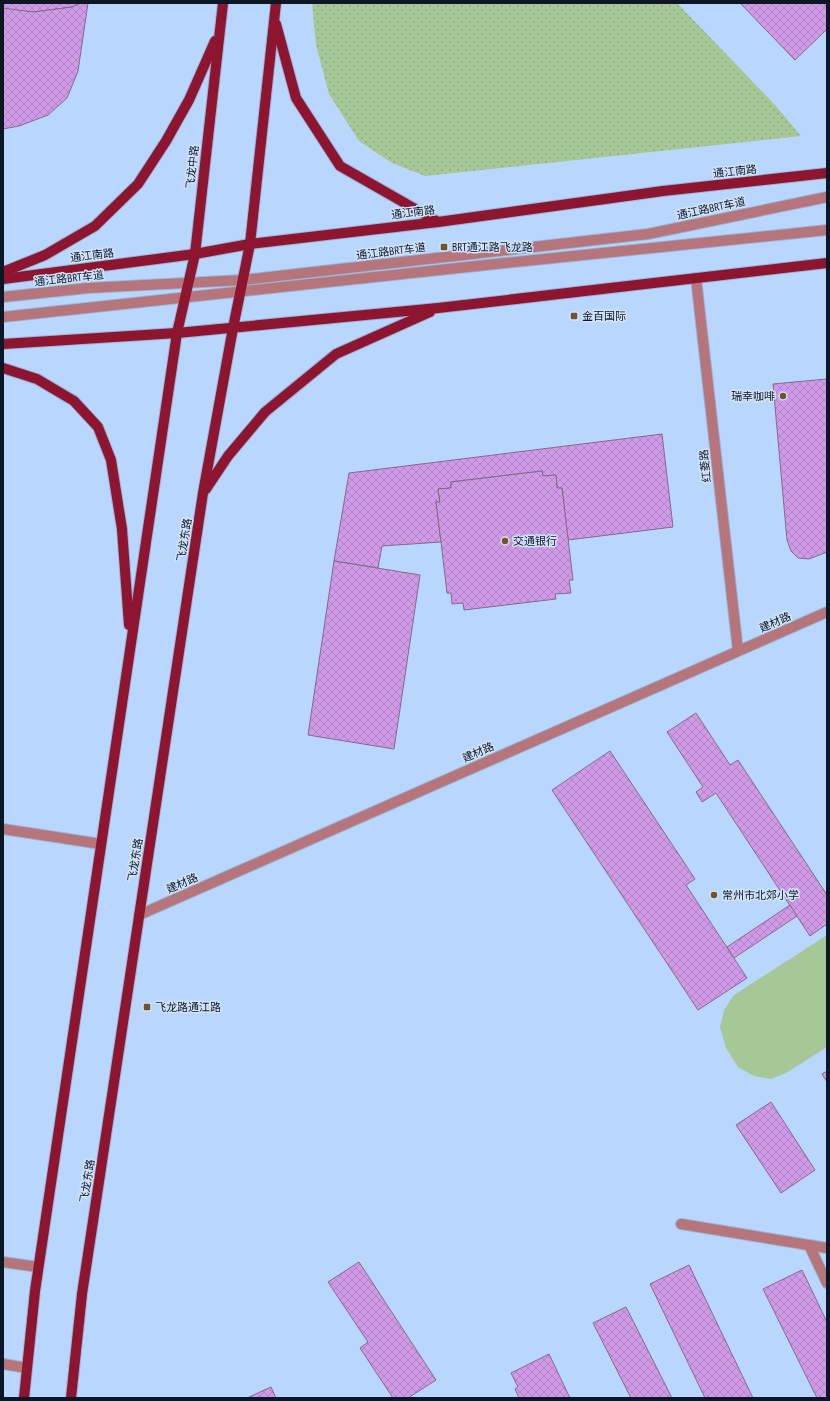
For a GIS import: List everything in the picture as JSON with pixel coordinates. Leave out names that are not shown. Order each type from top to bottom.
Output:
[{"type":"main road","name":"飞龙中路","points":[[177,333],[195,254],[219,32],[224,3]]},
{"type":"main road","points":[[232,328],[250,244],[276,3]]},
{"type":"main road","points":[[274,17],[296,98],[340,166],[438,222]]},
{"type":"main road","points":[[3,272],[45,255],[95,226],[138,184],[166,141],[189,100],[219,32]]},
{"type":"main road","name":"通江南路","points":[[3,279],[195,254],[250,244],[438,222],[663,191],[827,173]]},
{"type":"main road","points":[[3,344],[177,333],[438,308],[827,263]]},
{"type":"main road","points":[[203,493],[228,456],[265,412],[336,354],[438,308]]},
{"type":"main road","name":"飞龙东路","points":[[71,1398],[82,1294],[139,915],[203,493],[232,328]]},
{"type":"main road","points":[[24,1398],[38,1267],[177,333]]},
{"type":"main road","points":[[3,368],[36,379],[74,401],[98,428],[111,460],[120,522],[130,644]]},
{"type":"street","name":"通江路BRT车道","points":[[3,297],[88,288],[243,280],[648,234],[827,197]]},
{"type":"street","points":[[3,317],[827,230]]},
{"type":"street","name":"红菱路","points":[[696,278],[738,651]]},
{"type":"street","name":"建材路","points":[[139,915],[827,612]]},
{"type":"street","points":[[3,829],[101,844]]},
{"type":"street","points":[[681,1224],[827,1248]]},
{"type":"street","points":[[809,1245],[827,1283]]},
{"type":"street","points":[[3,1262],[38,1267]]},
{"type":"street","points":[[3,1364],[27,1368]]},
{"type":"green space","points":[[312,3],[677,3],[776,106],[801,136],[425,176],[392,163],[359,141],[329,94],[316,45]]},
{"type":"green space","points":[[827,935],[827,1047],[786,1073],[771,1079],[754,1076],[738,1067],[726,1048],[720,1027],[724,1010],[734,995]]},
{"type":"building","points":[[3,3],[81,3],[72,7],[33,12],[9,10],[3,8]]},
{"type":"building","points":[[81,3],[88,3],[78,71],[67,98],[48,115],[19,126],[3,129],[3,8],[33,12],[72,7]]},
{"type":"building","points":[[740,3],[823,3],[827,7],[827,29],[795,60]]},
{"type":"building","points":[[827,379],[827,552],[809,559],[798,558],[791,551],[787,540],[773,384]]},
{"type":"building","points":[[662,434],[673,527],[568,540],[562,488],[557,488],[556,475],[543,476],[542,471],[451,482],[451,488],[438,489],[440,502],[436,502],[441,542],[382,546],[378,568],[334,561],[349,473]]},
{"type":"building","name":"交通银行","points":[[542,471],[543,476],[556,475],[557,488],[562,488],[573,580],[569,580],[571,593],[555,594],[556,599],[464,610],[463,603],[452,604],[451,593],[447,593],[436,502],[440,502],[438,489],[451,488],[451,482]]},
{"type":"building","points":[[334,561],[420,575],[394,749],[308,735]]},
{"type":"building","points":[[696,713],[730,765],[738,760],[827,895],[827,924],[810,936],[716,793],[702,802],[696,792],[703,787],[667,732]]},
{"type":"building","points":[[610,751],[695,879],[686,885],[747,978],[698,1010],[552,790]]},
{"type":"building","points":[[790,905],[797,916],[734,958],[727,947]]},
{"type":"building","points":[[827,1071],[827,1082],[822,1074]]},
{"type":"building","points":[[771,1102],[815,1170],[781,1193],[736,1125]]},
{"type":"building","points":[[359,1262],[436,1380],[408,1398],[393,1398],[360,1348],[368,1342],[328,1282]]},
{"type":"building","points":[[689,1265],[753,1398],[705,1398],[650,1284]]},
{"type":"building","points":[[802,1270],[827,1322],[827,1398],[817,1398],[763,1289]]},
{"type":"building","points":[[626,1307],[672,1398],[631,1398],[593,1323]]},
{"type":"building","points":[[549,1354],[570,1398],[519,1398],[515,1389],[518,1387],[511,1373]]},
{"type":"building","points":[[271,1387],[276,1398],[247,1398]]},
{"type":"place","name":"BRT通江路飞龙路","points":[[444,247]]},
{"type":"place","name":"金百国际","points":[[574,316]]},
{"type":"place","name":"瑞幸咖啡","points":[[783,396]]},
{"type":"place","name":"交通银行","points":[[505,541]]},
{"type":"place","name":"常州市北郊小学","points":[[714,895]]},
{"type":"place","name":"飞龙路通江路","points":[[147,1007]]}]
